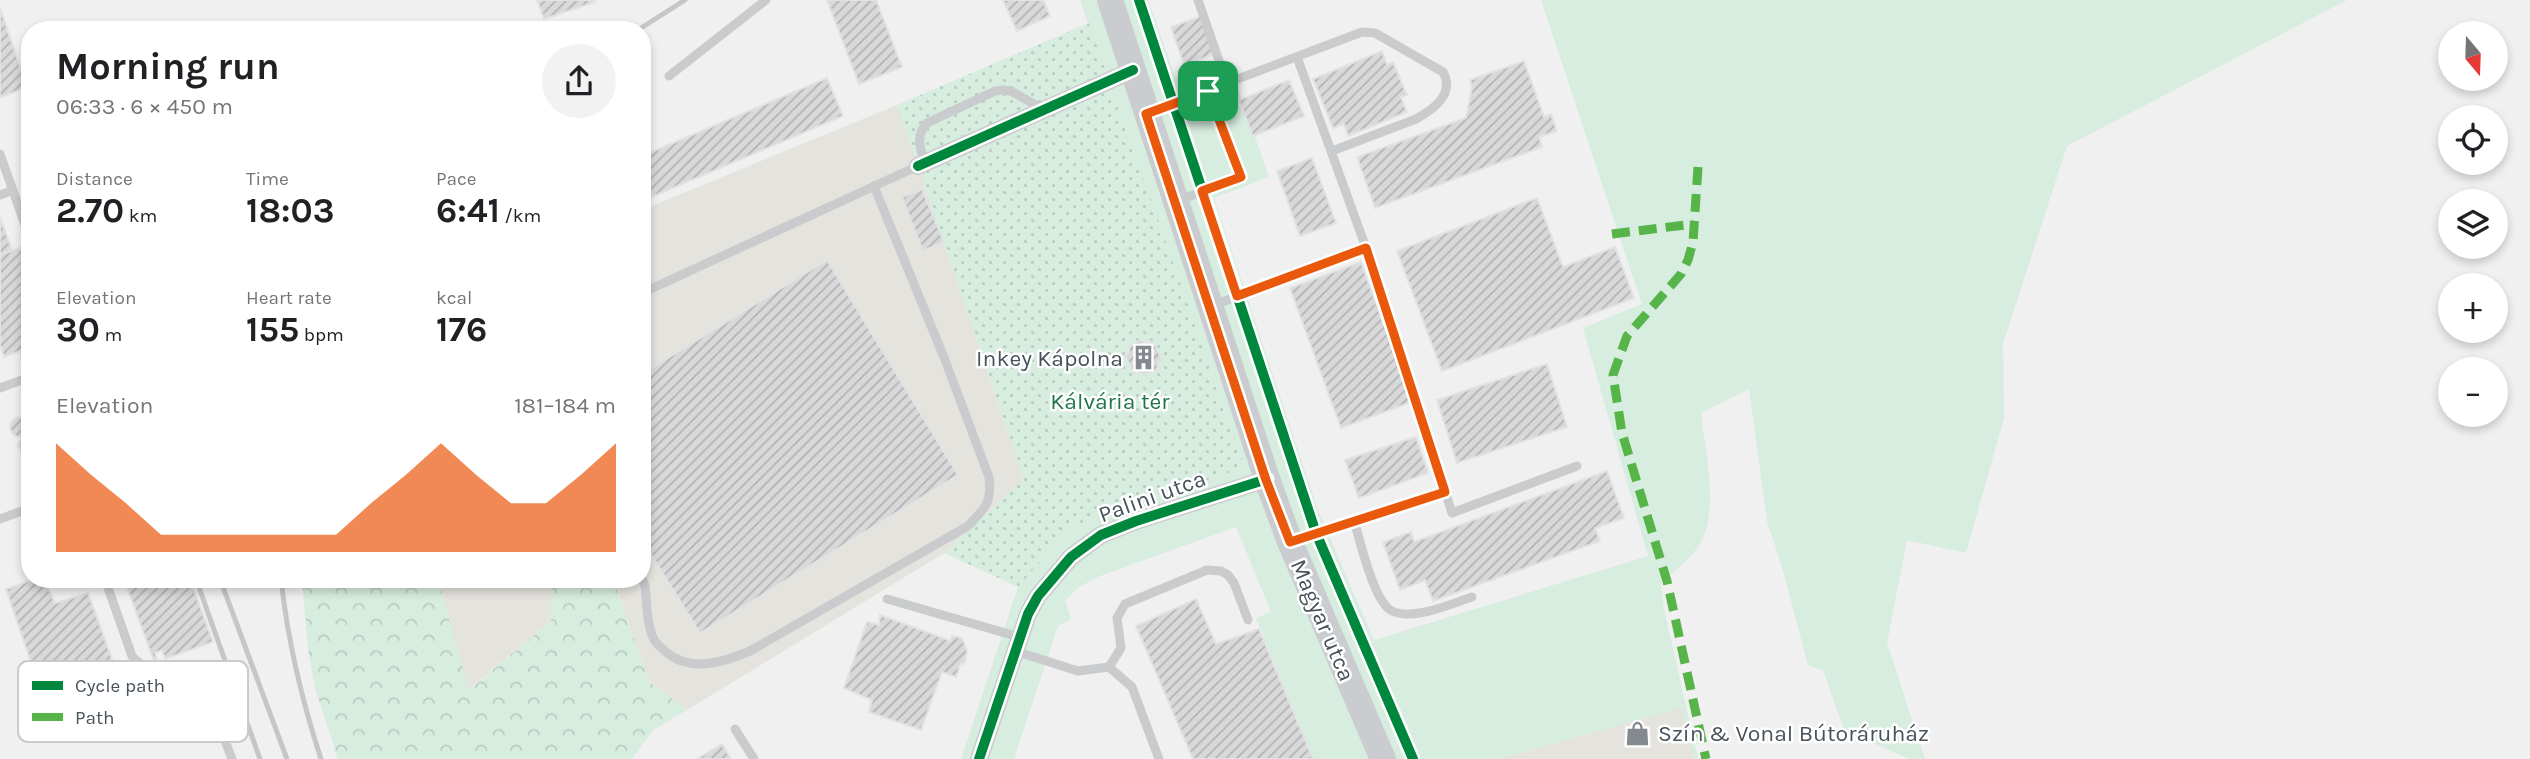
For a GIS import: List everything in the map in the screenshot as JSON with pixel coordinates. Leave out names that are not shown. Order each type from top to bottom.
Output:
[{"type":"main road","name":"Magyar utca","points":[[1110,0],[1266,480],[1383,759]]},
{"type":"street","points":[[921,164],[1133,70]]},
{"type":"street","name":"Palini utca","points":[[979,759],[1017,644],[1038,596],[1083,546],[1101,535],[1136,521],[1266,480]]},
{"type":"lane","points":[[670,76],[766,0]]},
{"type":"lane","points":[[1198,0],[1227,84]]},
{"type":"lane","points":[[1146,114],[1362,32],[1375,33],[1437,66],[1447,78],[1446,93],[1429,111],[1332,151]]},
{"type":"lane","points":[[1297,57],[1366,248],[1452,513],[1577,466]]},
{"type":"lane","points":[[651,289],[921,164],[919,146],[922,128],[995,91],[1011,91],[1044,109]]},
{"type":"lane","points":[[1175,201],[1241,177],[1208,91]]},
{"type":"lane","points":[[0,154],[21,213]]},
{"type":"lane","points":[[645,588],[650,631],[654,640],[672,657],[701,664],[717,663],[750,651],[968,526],[989,502],[989,477],[874,186]]},
{"type":"lane","points":[[0,195],[13,190]]},
{"type":"lane","points":[[1209,307],[1366,248]]},
{"type":"lane","points":[[0,388],[21,380]]},
{"type":"lane","points":[[1290,542],[1445,492]]},
{"type":"lane","points":[[0,519],[21,511]]},
{"type":"lane","points":[[1354,521],[1377,592],[1387,609],[1394,613],[1413,613],[1434,610],[1472,597]]},
{"type":"lane","points":[[1109,667],[1121,648],[1117,618],[1125,604],[1197,573],[1214,569],[1228,576],[1234,583],[1248,620]]},
{"type":"lane","points":[[108,588],[136,661]]},
{"type":"lane","points":[[887,599],[1017,644],[1077,671],[1109,667],[1132,687],[1159,759]]},
{"type":"lane","points":[[735,729],[754,759]]},
{"type":"lane","points":[[226,742],[233,759]]},
{"type":"shaded area","points":[[897,105],[1024,479],[944,553],[687,710],[649,682],[616,588],[651,588],[651,206]]},
{"type":"shaded area","points":[[440,588],[553,588],[551,621],[468,690]]},
{"type":"shaded area","name":"Szín & Vonal Bútoráruház","points":[[1682,707],[1694,759],[1497,759]]},
{"type":"green space","points":[[1080,0],[1148,0],[1176,79],[1229,63],[1269,177],[1214,198],[1318,510],[1374,640],[1648,556],[1583,328],[1642,304],[1541,0],[2347,0],[2067,146],[2003,344],[2004,418],[1966,553],[1907,540],[1887,643],[1925,759],[1909,759],[1844,730],[1823,670],[1808,665],[1767,521],[1749,389],[1701,413],[1708,464],[1708,519],[1697,548],[1661,583],[1664,609],[1698,759],[1694,759],[1681,708],[1497,759],[1313,759],[1256,618],[1271,612],[1236,527],[1100,576],[1079,587],[1065,601],[1071,619],[1058,626],[1014,759],[961,759],[1018,587],[1071,527],[1245,467]]},
{"type":"green space","name":"Kálvária tér","points":[[1089,23],[1245,467],[1071,527],[1018,587],[944,553],[1024,479],[897,105]]},
{"type":"green space","points":[[303,588],[441,588],[469,690],[551,621],[552,588],[616,588],[649,682],[687,710],[653,730],[632,759],[338,759],[315,688],[308,649]]},
{"type":"building","points":[[537,0],[595,0],[595,2],[544,19]]},
{"type":"building","points":[[827,0],[876,0],[902,67],[859,84]]},
{"type":"building","points":[[1003,0],[1043,0],[1050,16],[1017,31]]},
{"type":"building","points":[[0,8],[21,69],[21,89],[0,98]]},
{"type":"building","points":[[1201,16],[1215,54],[1184,65],[1171,27]]},
{"type":"building","points":[[1382,51],[1387,65],[1393,62],[1407,95],[1401,97],[1407,112],[1348,136],[1344,124],[1333,128],[1313,79]]},
{"type":"building","points":[[1524,61],[1544,117],[1551,114],[1557,131],[1539,137],[1542,147],[1375,208],[1357,157],[1466,118],[1472,88],[1470,80]]},
{"type":"building","points":[[827,78],[843,116],[651,197],[651,152]]},
{"type":"building","points":[[1289,80],[1304,116],[1253,136],[1239,100]]},
{"type":"building","points":[[1312,158],[1336,223],[1300,236],[1277,171]]},
{"type":"building","points":[[922,189],[944,242],[923,251],[902,197]]},
{"type":"building","points":[[1537,198],[1563,267],[1615,247],[1634,298],[1442,371],[1397,251]]},
{"type":"building","points":[[0,217],[12,250],[0,255]]},
{"type":"building","points":[[21,247],[21,354],[20,351],[4,357],[0,345],[0,255]]},
{"type":"building","points":[[827,260],[958,475],[700,633],[651,554],[651,368]]},
{"type":"building","points":[[1361,262],[1412,402],[1341,428],[1290,288]]},
{"type":"building","name":"Inkey Kápolna","points":[[1141,340],[1147,344],[1153,341],[1162,359],[1158,361],[1157,370],[1145,375],[1137,371],[1134,373],[1125,356],[1129,353],[1129,346]]},
{"type":"building","points":[[1547,364],[1567,427],[1457,463],[1437,400]]},
{"type":"building","points":[[20,417],[20,437],[13,434],[10,427],[13,420]]},
{"type":"building","points":[[1416,437],[1428,473],[1359,498],[1345,460]]},
{"type":"building","points":[[1607,471],[1624,518],[1595,528],[1600,541],[1433,601],[1425,580],[1400,590],[1383,542],[1411,532],[1414,542]]},
{"type":"building","points":[[21,584],[21,588],[48,588],[55,603],[88,593],[113,661],[30,661],[6,589]]},
{"type":"building","points":[[127,588],[193,588],[213,642],[165,659],[162,650],[155,653],[157,660],[154,661]]},
{"type":"building","points":[[1196,599],[1216,644],[1259,629],[1313,759],[1193,759],[1136,626]]},
{"type":"building","points":[[880,615],[951,641],[952,636],[962,638],[965,645],[967,652],[964,664],[961,663],[956,677],[942,672],[921,730],[869,712],[872,700],[844,688],[867,622],[879,625]]},
{"type":"building","points":[[722,744],[731,759],[697,759]]},
{"type":"railway","points":[[651,22],[685,0]]},
{"type":"railway","points":[[199,588],[225,661]]},
{"type":"railway","points":[[223,588],[287,759]]},
{"type":"railway","points":[[282,588],[296,670],[321,759]]},
{"type":"railway","points":[[248,725],[260,759]]},
{"type":"marked path","points":[[1698,167],[1693,242],[1688,260],[1681,274],[1627,336],[1613,375],[1622,433],[1667,581],[1706,759]]},
{"type":"marked path","points":[[1612,234],[1693,224]]},
{"type":"cycle path","points":[[1139,0],[1316,533],[1413,759]]},
{"type":"cycle path","points":[[918,166],[1133,70]]},
{"type":"cycle path","points":[[979,759],[1028,614],[1038,596],[1071,557],[1101,535],[1136,521],[1267,479]]},
{"type":"place","name":"Inkey Kápolna","points":[[1143,358]]},
{"type":"place","name":"Szín & Vonal Bútoráruház","points":[[1638,733]]},
{"type":"route","points":[[1208,91],[1241,177],[1202,191],[1237,296],[1366,248],[1445,492],[1290,542],[1266,480],[1146,114],[1208,91]]}]
